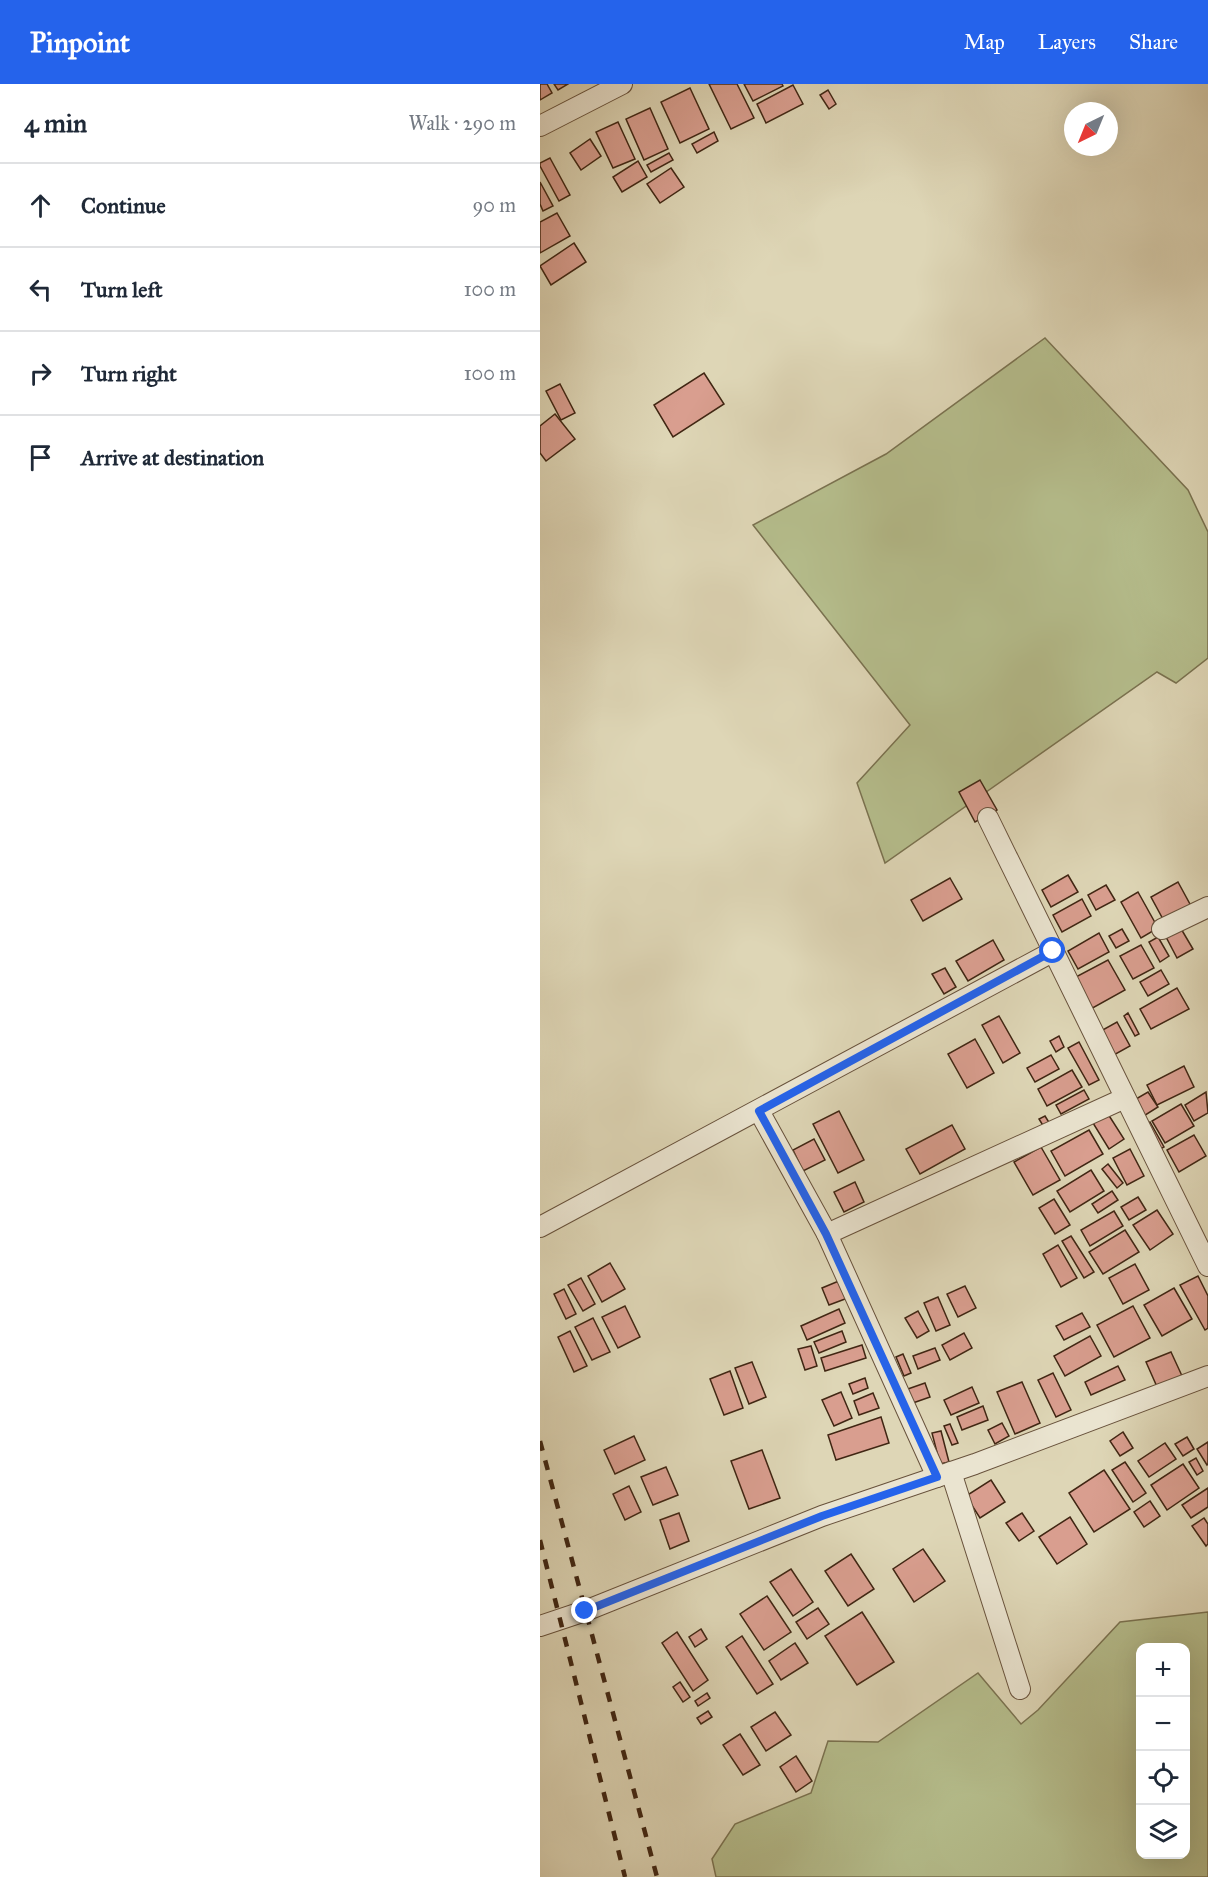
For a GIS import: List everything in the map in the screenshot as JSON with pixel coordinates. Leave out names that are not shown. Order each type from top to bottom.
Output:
[{"type":"street","points":[[540,126],[622,84]]},
{"type":"street","points":[[988,818],[1208,1266]]},
{"type":"street","points":[[1162,929],[1208,907]]},
{"type":"street","points":[[540,1227],[1053,951]]},
{"type":"street","points":[[826,1234],[1125,1098]]},
{"type":"street","points":[[759,1111],[826,1234],[944,1475],[1020,1689]]},
{"type":"street","points":[[540,1626],[585,1611],[822,1516],[944,1475],[1208,1376]]},
{"type":"green space","points":[[1045,338],[1188,490],[1208,532],[1208,658],[1176,683],[1157,672],[885,863],[857,783],[910,725],[753,525],[886,454]]},
{"type":"green space","points":[[1208,1612],[1208,1877],[716,1877],[712,1859],[735,1824],[811,1793],[828,1741],[878,1742],[978,1673],[1021,1724],[1038,1710],[1120,1622]]},
{"type":"building","points":[[540,84],[547,84],[552,93],[540,100]]},
{"type":"building","points":[[554,84],[568,84],[558,90]]},
{"type":"building","points":[[709,84],[737,84],[754,118],[731,129]]},
{"type":"building","points":[[744,84],[782,84],[783,86],[753,101]]},
{"type":"building","points":[[793,85],[803,104],[766,123],[757,104]]},
{"type":"building","points":[[690,88],[709,129],[680,143],[661,102]]},
{"type":"building","points":[[828,90],[836,104],[829,109],[820,95]]},
{"type":"building","points":[[650,108],[668,149],[644,160],[626,119]]},
{"type":"building","points":[[618,122],[635,159],[613,168],[596,132]]},
{"type":"building","points":[[714,132],[718,141],[697,153],[692,144]]},
{"type":"building","points":[[590,139],[601,156],[581,170],[570,153]]},
{"type":"building","points":[[669,153],[673,160],[651,172],[647,165]]},
{"type":"building","points":[[550,158],[570,195],[559,201],[540,166],[540,163]]},
{"type":"building","points":[[638,161],[647,177],[622,192],[613,177]]},
{"type":"building","points":[[671,168],[684,187],[660,203],[647,184]]},
{"type":"building","points":[[540,182],[553,206],[543,211],[540,204]]},
{"type":"building","points":[[557,213],[570,236],[540,253],[540,222]]},
{"type":"building","points":[[574,243],[586,262],[551,285],[540,266]]},
{"type":"building","points":[[704,373],[724,404],[673,437],[654,405]]},
{"type":"building","points":[[560,384],[575,413],[561,420],[546,391]]},
{"type":"building","points":[[555,414],[575,439],[546,461],[540,453],[540,426]]},
{"type":"building","points":[[980,780],[997,810],[975,822],[959,792]]},
{"type":"building","points":[[1068,875],[1078,892],[1051,907],[1042,890]]},
{"type":"building","points":[[950,878],[962,899],[923,921],[911,900]]},
{"type":"building","points":[[1178,882],[1191,906],[1164,921],[1151,897]]},
{"type":"building","points":[[1106,885],[1115,900],[1096,910],[1088,895]]},
{"type":"building","points":[[1138,892],[1158,928],[1141,938],[1121,902]]},
{"type":"building","points":[[1082,899],[1091,916],[1062,932],[1053,915]]},
{"type":"building","points":[[1180,927],[1193,949],[1177,958],[1165,935]]},
{"type":"building","points":[[1122,929],[1129,941],[1116,948],[1109,936]]},
{"type":"building","points":[[1099,933],[1109,952],[1078,969],[1068,951]]},
{"type":"building","points":[[1158,937],[1169,956],[1160,962],[1149,942]]},
{"type":"building","points":[[993,940],[1004,960],[968,981],[956,961]]},
{"type":"building","points":[[1141,945],[1154,968],[1133,979],[1120,956]]},
{"type":"building","points":[[1108,960],[1125,990],[1089,1010],[1072,979]]},
{"type":"building","points":[[945,968],[956,987],[944,994],[932,974]]},
{"type":"building","points":[[1161,970],[1169,984],[1148,996],[1140,982]]},
{"type":"building","points":[[1177,988],[1189,1009],[1151,1029],[1140,1009]]},
{"type":"building","points":[[1128,1013],[1139,1034],[1135,1036],[1124,1016]]},
{"type":"building","points":[[999,1016],[1020,1053],[1003,1063],[982,1025]]},
{"type":"building","points":[[1117,1022],[1130,1046],[1112,1056],[1099,1032]]},
{"type":"building","points":[[1059,1036],[1064,1047],[1056,1052],[1050,1041]]},
{"type":"building","points":[[975,1039],[994,1073],[967,1088],[948,1054]]},
{"type":"building","points":[[1079,1042],[1099,1080],[1089,1085],[1068,1048]]},
{"type":"building","points":[[1051,1055],[1059,1069],[1035,1082],[1027,1068]]},
{"type":"building","points":[[1184,1066],[1194,1087],[1157,1105],[1147,1085]]},
{"type":"building","points":[[1072,1070],[1082,1087],[1047,1106],[1038,1089]]},
{"type":"building","points":[[1084,1090],[1089,1099],[1061,1114],[1056,1105]]},
{"type":"building","points":[[1148,1092],[1158,1107],[1139,1119],[1129,1103]]},
{"type":"building","points":[[1206,1092],[1208,1113],[1194,1121],[1185,1105]]},
{"type":"building","points":[[1181,1104],[1194,1126],[1165,1143],[1152,1121]]},
{"type":"building","points":[[839,1111],[864,1160],[838,1173],[813,1124]]},
{"type":"building","points":[[1108,1114],[1124,1139],[1109,1149],[1093,1123]]},
{"type":"building","points":[[1045,1116],[1053,1129],[1047,1132],[1039,1119]]},
{"type":"building","points":[[1150,1122],[1164,1147],[1157,1151],[1143,1126]]},
{"type":"building","points":[[952,1125],[965,1149],[920,1174],[906,1149]]},
{"type":"building","points":[[1089,1130],[1103,1154],[1065,1176],[1051,1151]]},
{"type":"building","points":[[1194,1135],[1206,1156],[1179,1172],[1167,1150]]},
{"type":"building","points":[[814,1139],[825,1160],[803,1171],[793,1150]]},
{"type":"building","points":[[1041,1147],[1060,1180],[1033,1195],[1014,1162]]},
{"type":"building","points":[[1130,1149],[1144,1176],[1127,1185],[1113,1158]]},
{"type":"building","points":[[1108,1164],[1123,1183],[1117,1188],[1102,1169]]},
{"type":"building","points":[[1091,1170],[1104,1191],[1070,1212],[1057,1191]]},
{"type":"building","points":[[855,1182],[864,1202],[844,1212],[834,1192]]},
{"type":"building","points":[[1112,1191],[1118,1200],[1098,1213],[1092,1204]]},
{"type":"building","points":[[1138,1197],[1146,1210],[1129,1220],[1121,1207]]},
{"type":"building","points":[[1054,1199],[1070,1225],[1055,1234],[1039,1208]]},
{"type":"building","points":[[1157,1210],[1173,1234],[1150,1250],[1133,1225]]},
{"type":"building","points":[[1114,1211],[1123,1226],[1090,1246],[1081,1230]]},
{"type":"building","points":[[1125,1230],[1139,1252],[1103,1274],[1089,1252]]},
{"type":"building","points":[[1071,1236],[1094,1272],[1084,1278],[1062,1241]]},
{"type":"building","points":[[1058,1245],[1077,1278],[1061,1287],[1043,1254]]},
{"type":"building","points":[[610,1263],[625,1289],[602,1302],[588,1276]]},
{"type":"building","points":[[1135,1264],[1149,1290],[1123,1304],[1109,1278]]},
{"type":"building","points":[[1198,1276],[1208,1296],[1208,1328],[1205,1330],[1180,1285]]},
{"type":"building","points":[[581,1278],[595,1304],[583,1311],[568,1285]]},
{"type":"building","points":[[846,1278],[853,1296],[829,1305],[822,1288]]},
{"type":"building","points":[[965,1286],[976,1308],[958,1317],[947,1294]]},
{"type":"building","points":[[1174,1288],[1192,1319],[1162,1336],[1144,1305]]},
{"type":"building","points":[[564,1289],[576,1314],[566,1319],[554,1294]]},
{"type":"building","points":[[938,1297],[950,1325],[936,1331],[924,1303]]},
{"type":"building","points":[[625,1306],[640,1337],[618,1348],[602,1317]]},
{"type":"building","points":[[1133,1306],[1150,1338],[1114,1357],[1097,1325]]},
{"type":"building","points":[[839,1309],[845,1323],[807,1340],[801,1326]]},
{"type":"building","points":[[918,1311],[929,1331],[917,1338],[905,1318]]},
{"type":"building","points":[[1082,1313],[1090,1327],[1064,1340],[1056,1326]]},
{"type":"building","points":[[593,1318],[610,1352],[592,1360],[575,1327]]},
{"type":"building","points":[[570,1331],[587,1366],[574,1372],[558,1337]]},
{"type":"building","points":[[842,1331],[846,1342],[819,1353],[814,1342]]},
{"type":"building","points":[[964,1333],[972,1348],[950,1360],[942,1345]]},
{"type":"building","points":[[1090,1336],[1101,1356],[1065,1376],[1054,1356]]},
{"type":"building","points":[[862,1345],[866,1358],[825,1371],[821,1358]]},
{"type":"building","points":[[811,1346],[817,1366],[805,1370],[798,1349]]},
{"type":"building","points":[[935,1348],[940,1360],[918,1369],[913,1356]]},
{"type":"building","points":[[1171,1352],[1183,1378],[1158,1389],[1146,1362]]},
{"type":"building","points":[[903,1354],[911,1373],[904,1376],[896,1357]]},
{"type":"building","points":[[752,1362],[766,1397],[749,1404],[735,1368]]},
{"type":"building","points":[[1118,1366],[1125,1380],[1091,1395],[1085,1382]]},
{"type":"building","points":[[730,1371],[743,1408],[724,1415],[710,1379]]},
{"type":"building","points":[[1053,1373],[1071,1410],[1056,1417],[1038,1380]]},
{"type":"building","points":[[865,1378],[868,1388],[853,1394],[849,1384]]},
{"type":"building","points":[[1022,1382],[1040,1423],[1015,1434],[997,1392]]},
{"type":"building","points":[[925,1383],[930,1397],[910,1404],[905,1390]]},
{"type":"building","points":[[972,1387],[979,1403],[951,1415],[944,1400]]},
{"type":"building","points":[[841,1392],[852,1418],[834,1426],[822,1400]]},
{"type":"building","points":[[873,1393],[879,1408],[859,1415],[854,1401]]},
{"type":"building","points":[[983,1406],[988,1420],[962,1430],[957,1417]]},
{"type":"building","points":[[881,1417],[889,1443],[836,1460],[828,1435]]},
{"type":"building","points":[[1002,1423],[1009,1436],[995,1444],[988,1430]]},
{"type":"building","points":[[950,1424],[958,1443],[952,1445],[944,1426]]},
{"type":"building","points":[[941,1431],[949,1462],[940,1464],[932,1433]]},
{"type":"building","points":[[1123,1432],[1133,1448],[1120,1456],[1110,1441]]},
{"type":"building","points":[[634,1436],[645,1460],[615,1474],[604,1450]]},
{"type":"building","points":[[1187,1437],[1194,1449],[1183,1456],[1175,1444]]},
{"type":"building","points":[[1208,1442],[1208,1464],[1207,1465],[1197,1449]]},
{"type":"building","points":[[1165,1443],[1176,1459],[1149,1477],[1138,1461]]},
{"type":"building","points":[[762,1450],[780,1498],[749,1509],[731,1461]]},
{"type":"building","points":[[1196,1458],[1203,1471],[1197,1475],[1189,1462]]},
{"type":"building","points":[[1125,1462],[1146,1493],[1133,1502],[1112,1470]]},
{"type":"building","points":[[1183,1464],[1199,1488],[1167,1510],[1151,1485]]},
{"type":"building","points":[[666,1467],[678,1495],[653,1505],[641,1477]]},
{"type":"building","points":[[1104,1470],[1130,1509],[1094,1532],[1069,1493]]},
{"type":"building","points":[[991,1480],[1005,1502],[980,1518],[966,1496]]},
{"type":"building","points":[[629,1486],[641,1512],[625,1520],[613,1494]]},
{"type":"building","points":[[1208,1488],[1208,1507],[1191,1518],[1182,1505]]},
{"type":"building","points":[[1150,1501],[1160,1516],[1144,1527],[1134,1512]]},
{"type":"building","points":[[679,1513],[689,1541],[670,1549],[660,1520]]},
{"type":"building","points":[[1022,1513],[1034,1531],[1019,1541],[1006,1523]]},
{"type":"building","points":[[1070,1517],[1087,1544],[1057,1564],[1039,1537]]},
{"type":"building","points":[[1204,1518],[1208,1524],[1208,1544],[1206,1546],[1192,1526]]},
{"type":"building","points":[[923,1549],[945,1581],[914,1602],[893,1569]]},
{"type":"building","points":[[851,1554],[874,1589],[848,1606],[825,1571]]},
{"type":"building","points":[[791,1569],[813,1602],[793,1616],[770,1582]]},
{"type":"building","points":[[767,1596],[791,1632],[764,1650],[740,1614]]},
{"type":"building","points":[[818,1608],[829,1624],[807,1639],[796,1622]]},
{"type":"building","points":[[862,1612],[894,1662],[857,1685],[825,1636]]},
{"type":"building","points":[[701,1629],[707,1639],[695,1647],[689,1637]]},
{"type":"building","points":[[677,1632],[708,1680],[693,1691],[662,1643]]},
{"type":"building","points":[[742,1636],[773,1684],[757,1694],[726,1647]]},
{"type":"building","points":[[795,1643],[808,1663],[781,1680],[769,1661]]},
{"type":"building","points":[[680,1682],[690,1697],[683,1702],[673,1687]]},
{"type":"building","points":[[707,1693],[710,1698],[698,1706],[695,1701]]},
{"type":"building","points":[[708,1711],[712,1717],[701,1724],[697,1718]]},
{"type":"building","points":[[775,1712],[791,1735],[766,1751],[751,1727]]},
{"type":"building","points":[[740,1734],[760,1765],[743,1775],[723,1745]]},
{"type":"building","points":[[796,1756],[812,1781],[796,1792],[780,1767]]},
{"type":"railway","points":[[540,1441],[657,1877]]},
{"type":"railway","points":[[540,1540],[625,1877]]},
{"type":"route","points":[[585,1611],[822,1516],[937,1477],[826,1234],[759,1111],[1053,951]]}]
